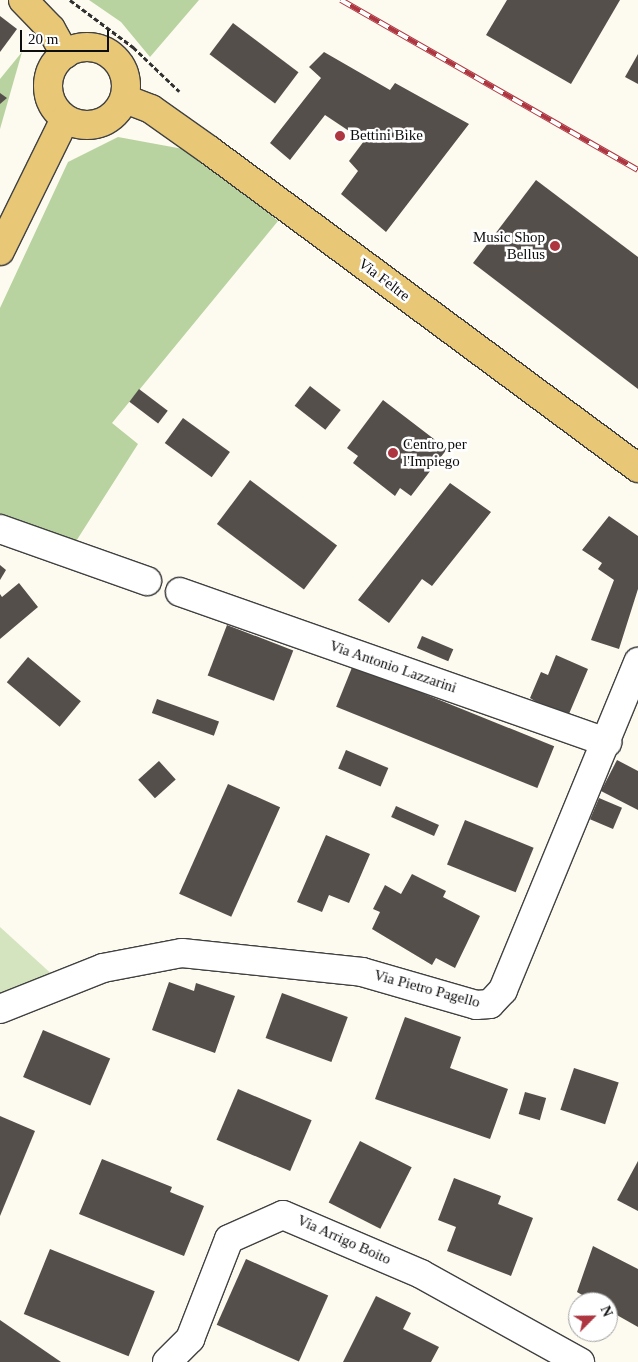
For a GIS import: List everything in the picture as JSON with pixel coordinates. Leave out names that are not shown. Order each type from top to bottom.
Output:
[{"type":"main road","points":[[23,0],[51,29],[65,54]]},
{"type":"main road","points":[[88,47],[111,55],[125,74],[125,99],[116,114],[100,124],[82,126],[65,119],[54,108],[48,79],[65,54],[88,47]]},
{"type":"main road","name":"Via Feltre","points":[[125,99],[151,109],[210,150],[638,468]]},
{"type":"main road","points":[[0,251],[65,119]]},
{"type":"street","points":[[0,529],[147,581]]},
{"type":"street","name":"Via Antonio Lazzarini","points":[[180,592],[607,742]]},
{"type":"street","name":"Via Pietro Pagello","points":[[0,1009],[103,968],[182,953],[362,972],[476,1006],[490,1004],[503,990],[607,742],[628,716],[638,662]]},
{"type":"street","name":"Via Arrigo Boito","points":[[167,1362],[190,1339],[229,1239],[283,1215],[421,1274],[580,1362]]},
{"type":"green space","points":[[89,0],[199,0],[150,57],[121,22]]},
{"type":"green space","points":[[22,52],[0,129],[0,79]]},
{"type":"green space","points":[[118,137],[194,151],[278,221],[112,423],[138,444],[73,546],[0,522],[0,308],[68,162]]},
{"type":"green space","points":[[0,927],[56,978],[0,1000]]},
{"type":"building","points":[[507,0],[620,0],[571,84],[486,35]]},
{"type":"building","points":[[0,16],[17,29],[0,52]]},
{"type":"building","points":[[233,23],[298,72],[275,103],[210,54]]},
{"type":"building","points":[[324,52],[390,90],[395,83],[469,124],[386,232],[341,194],[358,171],[349,161],[364,141],[325,115],[290,160],[270,143],[321,78],[309,67]]},
{"type":"building","points":[[638,54],[638,84],[625,77]]},
{"type":"building","points":[[0,93],[7,98],[0,104]]},
{"type":"building","points":[[536,180],[638,257],[638,389],[473,263]]},
{"type":"building","points":[[310,386],[341,410],[325,430],[295,406]]},
{"type":"building","points":[[139,389],[168,411],[158,423],[129,402]]},
{"type":"building","points":[[383,400],[447,449],[411,496],[400,488],[395,496],[353,463],[358,456],[347,448]]},
{"type":"building","points":[[183,418],[230,452],[212,477],[165,443]]},
{"type":"building","points":[[250,480],[337,546],[304,590],[217,524]]},
{"type":"building","points":[[450,483],[491,512],[432,586],[422,579],[389,623],[358,600]]},
{"type":"building","points":[[609,516],[638,536],[638,589],[619,649],[591,640],[614,580],[598,569],[602,563],[582,550]]},
{"type":"building","points":[[0,565],[6,570],[0,580]]},
{"type":"building","points":[[19,583],[38,607],[0,639],[0,594],[2,597]]},
{"type":"building","points":[[227,625],[293,650],[274,701],[208,675]]},
{"type":"building","points":[[422,636],[453,649],[448,661],[417,648]]},
{"type":"building","points":[[556,655],[588,669],[566,721],[530,698],[541,672],[548,675]]},
{"type":"building","points":[[28,657],[81,701],[60,727],[7,682]]},
{"type":"building","points":[[353,665],[554,746],[537,788],[336,707]]},
{"type":"building","points":[[157,699],[219,722],[214,736],[152,713]]},
{"type":"building","points":[[346,750],[388,768],[381,786],[338,768]]},
{"type":"building","points":[[617,760],[638,771],[638,810],[601,791]]},
{"type":"building","points":[[159,761],[176,780],[155,798],[138,780]]},
{"type":"building","points":[[228,784],[280,807],[231,917],[179,894]]},
{"type":"building","points":[[599,798],[622,808],[613,829],[590,819]]},
{"type":"building","points":[[396,806],[439,825],[434,836],[391,817]]},
{"type":"building","points":[[465,820],[534,848],[516,892],[447,865]]},
{"type":"building","points":[[326,835],[370,854],[349,903],[329,895],[322,912],[297,902]]},
{"type":"building","points":[[412,874],[446,891],[443,897],[480,916],[455,968],[436,958],[432,965],[372,929],[380,912],[373,909],[385,885],[401,894]]},
{"type":"building","points":[[169,982],[194,991],[196,983],[235,996],[215,1053],[152,1030]]},
{"type":"building","points":[[282,993],[348,1017],[331,1062],[266,1038]]},
{"type":"building","points":[[405,1017],[461,1037],[450,1068],[508,1089],[490,1139],[375,1099]]},
{"type":"building","points":[[43,1030],[110,1059],[90,1105],[23,1077]]},
{"type":"building","points":[[574,1068],[619,1083],[605,1124],[560,1110]]},
{"type":"building","points":[[238,1089],[312,1120],[290,1171],[217,1140]]},
{"type":"building","points":[[525,1092],[546,1098],[540,1120],[519,1114]]},
{"type":"building","points":[[0,1116],[35,1131],[0,1216]]},
{"type":"building","points":[[360,1141],[412,1167],[380,1229],[329,1202]]},
{"type":"building","points":[[102,1159],[172,1187],[170,1192],[204,1206],[184,1256],[79,1214]]},
{"type":"building","points":[[638,1161],[638,1211],[617,1200]]},
{"type":"building","points":[[454,1178],[501,1196],[498,1204],[533,1218],[511,1276],[447,1251],[456,1227],[438,1220]]},
{"type":"building","points":[[593,1246],[638,1269],[638,1327],[618,1316],[618,1292],[577,1292]]},
{"type":"building","points":[[50,1249],[155,1291],[129,1356],[24,1314]]},
{"type":"building","points":[[246,1259],[328,1296],[299,1361],[217,1325]]},
{"type":"building","points":[[376,1296],[411,1313],[403,1329],[439,1347],[431,1362],[343,1362]]},
{"type":"building","points":[[0,1320],[61,1362],[0,1362]]},
{"type":"railway","points":[[341,0],[638,170]]},
{"type":"place","name":"Bettini Bike","points":[[340,136]]},
{"type":"place","name":"Music Shop Bellus","points":[[555,246]]},
{"type":"place","name":"Centro per l'Impiego","points":[[393,453]]}]
